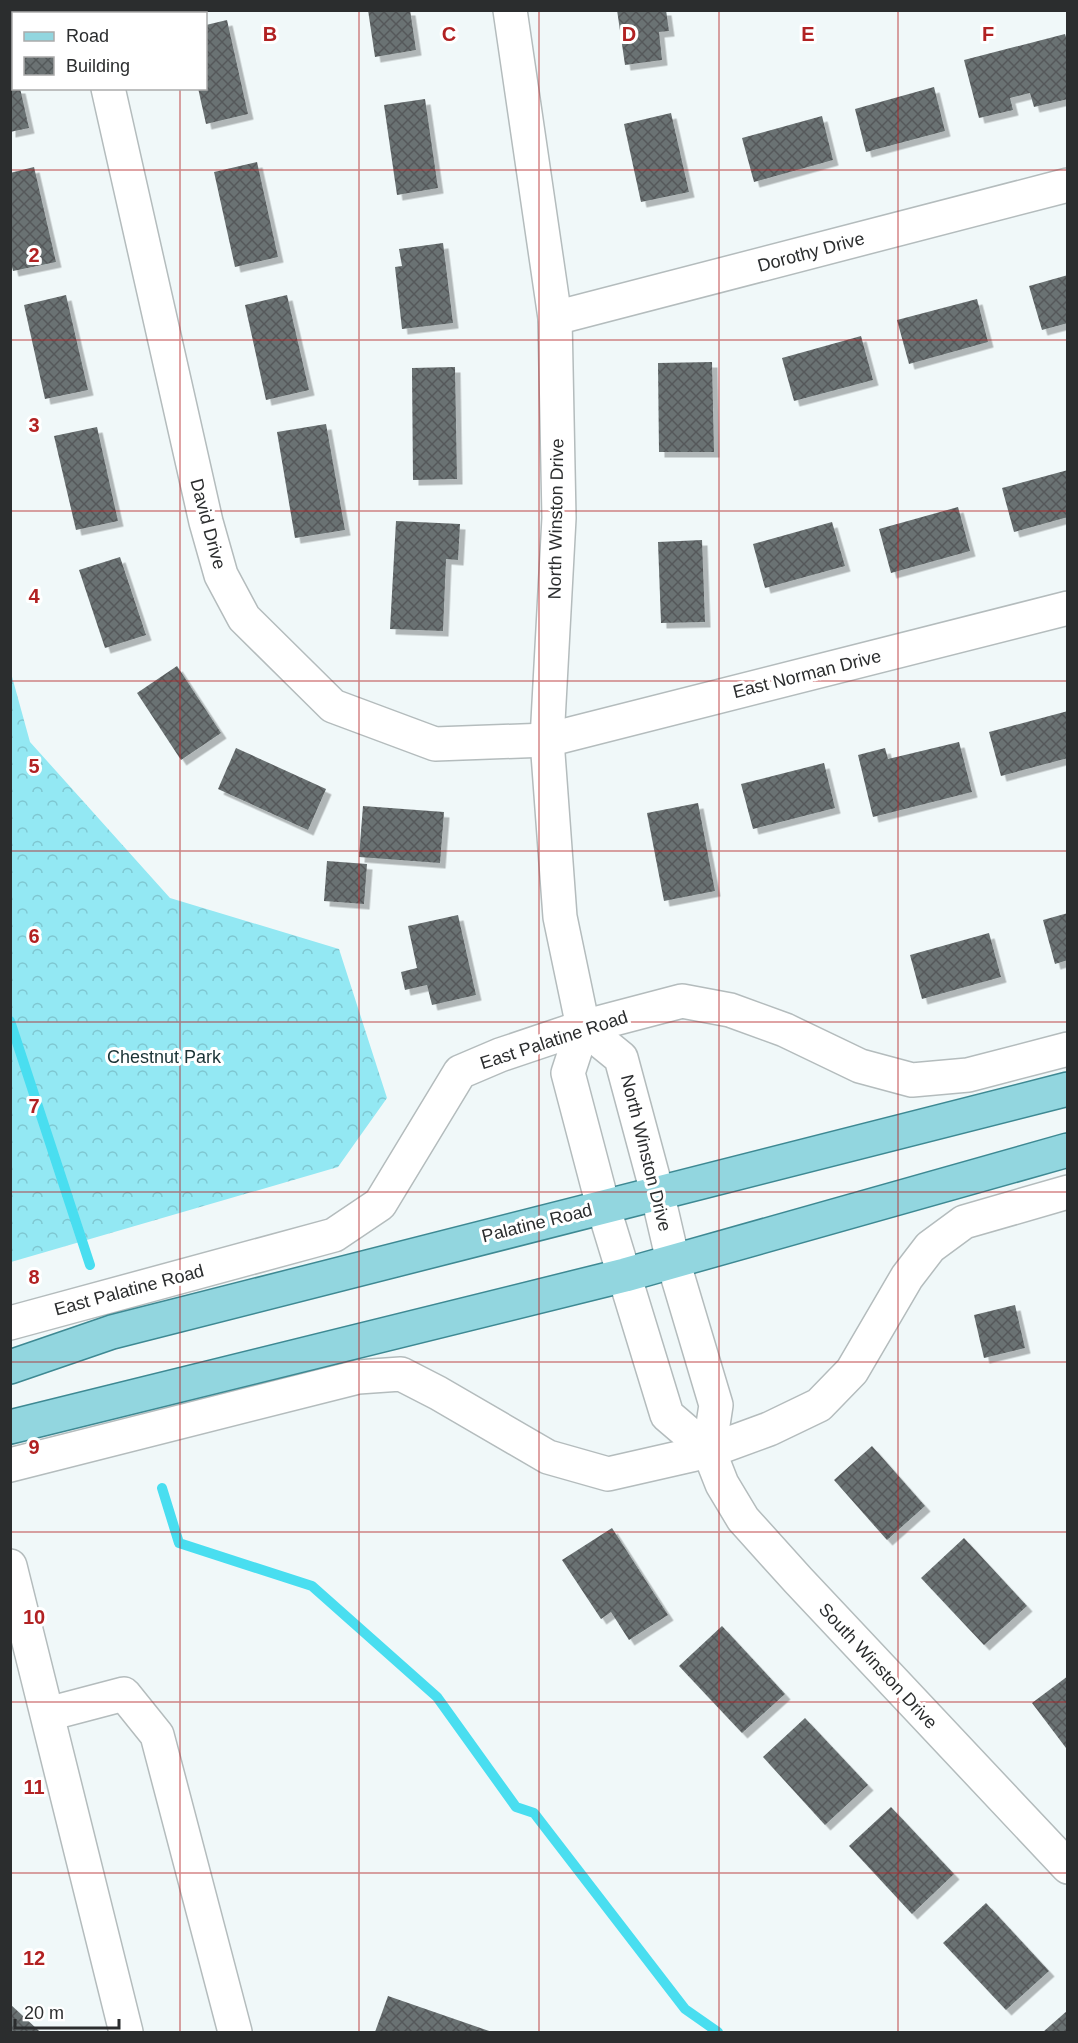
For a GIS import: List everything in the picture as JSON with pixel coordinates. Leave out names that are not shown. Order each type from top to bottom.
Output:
[{"type":"main road","name":"Palatine Road","points":[[10,1367],[112,1332],[1068,1089]]},
{"type":"main road","points":[[10,1427],[625,1275],[1068,1150]]},
{"type":"street","name":"North Winston Drive","points":[[510,10],[555,318],[559,518],[547,741],[560,917],[584,1027],[621,1058],[673,1261]]},
{"type":"street","name":"David Drive","points":[[108,90],[206,522],[221,575],[244,618],[333,706],[435,744],[547,741]]},
{"type":"street","name":"Dorothy Drive","points":[[555,318],[1068,185]]},
{"type":"street","name":"East Norman Drive","points":[[547,741],[1068,608]]},
{"type":"street","name":"East Palatine Road","points":[[10,1323],[334,1235],[380,1204],[460,1072],[500,1055],[584,1027],[682,1001],[730,1010],[785,1030],[860,1066],[912,1080],[968,1075],[1068,1049]]},
{"type":"street","points":[[584,1027],[568,1073],[603,1206],[625,1275]]},
{"type":"street","points":[[10,1465],[358,1377],[401,1374],[548,1457],[608,1474],[709,1451],[769,1429],[819,1405],[852,1371],[907,1277],[930,1247],[964,1221],[1068,1192]]},
{"type":"street","name":"South Winston Drive","points":[[673,1261],[716,1404],[709,1451]]},
{"type":"street","name":"South Winston Drive","points":[[625,1275],[667,1415],[709,1451],[722,1484],[743,1519],[1068,1867]]},
{"type":"street","points":[[10,1566],[126,2032]]},
{"type":"street","points":[[48,1714],[124,1694],[157,1735],[235,2032]]},
{"type":"green space","name":"Chestnut Park","points":[[11,673],[30,742],[170,898],[339,949],[387,1098],[338,1167],[11,1262]]},
{"type":"building","points":[[368,10],[410,10],[416,50],[375,57]]},
{"type":"building","points":[[617,10],[666,10],[669,31],[659,32],[662,60],[625,65]]},
{"type":"building","points":[[227,20],[248,114],[206,124],[198,90],[207,90],[207,25]]},
{"type":"building","points":[[1065,34],[1068,43],[1068,99],[1034,107],[1030,93],[1010,98],[1013,110],[979,118],[964,60]]},
{"type":"building","points":[[10,49],[12,90],[20,90],[29,128],[10,132]]},
{"type":"building","points":[[934,87],[945,131],[866,152],[855,109]]},
{"type":"building","points":[[425,99],[438,188],[397,195],[384,105]]},
{"type":"building","points":[[671,113],[689,192],[641,202],[624,124]]},
{"type":"building","points":[[822,116],[833,160],[754,182],[742,138]]},
{"type":"building","points":[[257,162],[278,257],[235,267],[214,172]]},
{"type":"building","points":[[34,167],[56,262],[13,271],[10,259],[10,173]]},
{"type":"building","points":[[443,243],[453,323],[402,329],[395,267],[402,266],[399,249]]},
{"type":"building","points":[[1068,275],[1068,323],[1042,330],[1029,286]]},
{"type":"building","points":[[66,295],[88,390],[45,399],[24,305]]},
{"type":"building","points":[[287,295],[309,390],[266,400],[245,305]]},
{"type":"building","points":[[977,299],[988,342],[909,364],[897,320]]},
{"type":"building","points":[[861,336],[873,380],[794,401],[782,358]]},
{"type":"building","points":[[712,362],[714,452],[659,452],[658,363]]},
{"type":"building","points":[[455,367],[457,479],[413,480],[412,368]]},
{"type":"building","points":[[326,424],[345,530],[295,538],[277,432]]},
{"type":"building","points":[[97,427],[118,521],[76,530],[54,436]]},
{"type":"building","points":[[1068,470],[1068,517],[1014,532],[1002,488]]},
{"type":"building","points":[[958,507],[970,551],[891,573],[879,529]]},
{"type":"building","points":[[396,521],[460,524],[458,560],[446,559],[443,631],[390,629]]},
{"type":"building","points":[[832,522],[845,566],[765,588],[753,544]]},
{"type":"building","points":[[702,540],[705,622],[661,623],[658,542]]},
{"type":"building","points":[[120,557],[146,635],[105,648],[79,570]]},
{"type":"building","points":[[177,666],[221,733],[181,760],[137,693]]},
{"type":"building","points":[[1068,711],[1068,758],[1001,776],[989,732]]},
{"type":"building","points":[[959,742],[972,792],[873,817],[858,755],[885,748],[888,759]]},
{"type":"building","points":[[236,748],[326,789],[308,830],[218,789]]},
{"type":"building","points":[[824,763],[835,808],[753,829],[741,784]]},
{"type":"building","points":[[698,803],[715,891],[664,901],[647,813]]},
{"type":"building","points":[[363,806],[444,812],[440,863],[359,857]]},
{"type":"building","points":[[327,861],[367,864],[364,904],[324,901]]},
{"type":"building","points":[[1068,913],[1068,960],[1055,964],[1043,920]]},
{"type":"building","points":[[458,915],[476,995],[432,1005],[427,985],[405,990],[401,972],[417,968],[408,926]]},
{"type":"building","points":[[989,933],[1001,977],[922,999],[910,955]]},
{"type":"building","points":[[1015,1305],[1025,1348],[984,1358],[974,1315]]},
{"type":"building","points":[[872,1446],[925,1506],[887,1540],[834,1480]]},
{"type":"building","points":[[612,1528],[668,1615],[629,1640],[611,1612],[601,1619],[562,1560]]},
{"type":"building","points":[[964,1538],[1027,1606],[984,1645],[921,1578]]},
{"type":"building","points":[[722,1626],[785,1694],[742,1733],[679,1666]]},
{"type":"building","points":[[1068,1676],[1068,1747],[1066,1748],[1032,1703]]},
{"type":"building","points":[[805,1718],[868,1785],[825,1825],[763,1757]]},
{"type":"building","points":[[891,1807],[954,1874],[912,1914],[849,1846]]},
{"type":"building","points":[[986,1903],[1049,1971],[1006,2010],[943,1943]]},
{"type":"building","points":[[388,1996],[492,2032],[375,2032]]},
{"type":"building","points":[[10,2004],[39,2031],[10,2032]]},
{"type":"building","points":[[1068,2010],[1068,2032],[1043,2032]]},
{"type":"waterway","points":[[10,1021],[90,1265]]},
{"type":"waterway","points":[[162,1488],[179,1543],[312,1586],[437,1697],[516,1807],[534,1813],[685,2009],[718,2032]]}]
